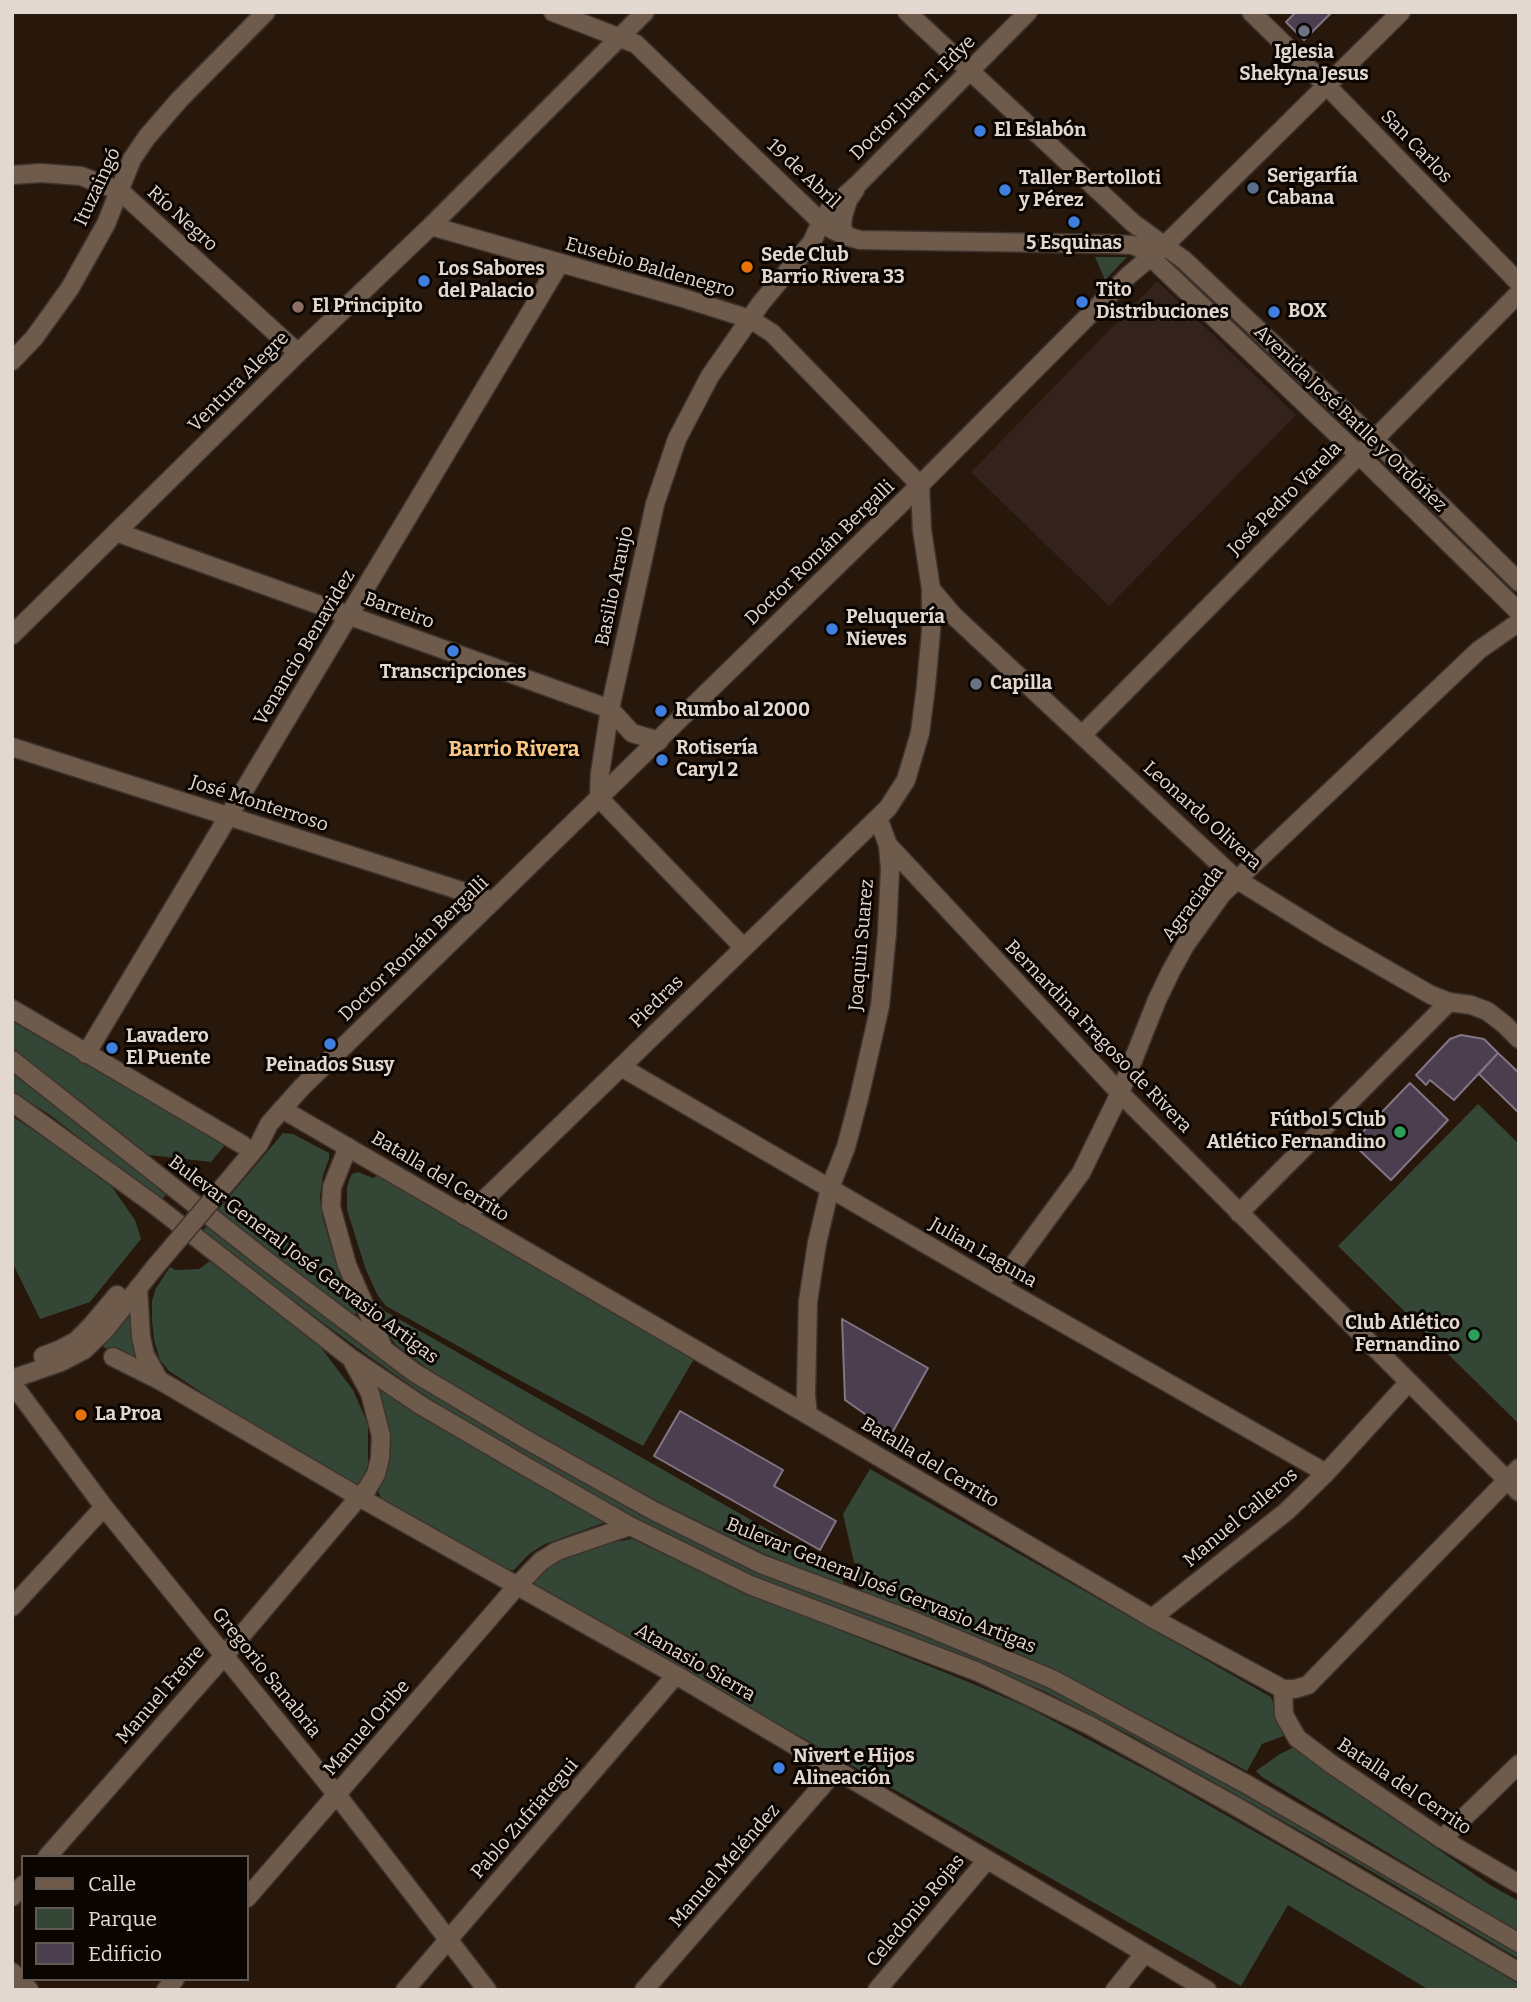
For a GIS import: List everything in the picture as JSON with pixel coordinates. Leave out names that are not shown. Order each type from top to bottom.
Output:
[{"type":"street","name":"Ituzaingó","points":[[12,360],[34,338],[70,288],[106,224],[132,159],[147,137],[180,99],[266,12]]},
{"type":"street","name":"19 de Abril","points":[[553,12],[636,44],[821,222],[846,236],[860,240],[1132,245],[1158,251]]},
{"type":"street","name":"Ventura Alegre","points":[[12,635],[431,226],[645,12]]},
{"type":"street","points":[[907,12],[1145,233],[1158,251]]},
{"type":"street","name":"Doctor Juan T. Edye","points":[[821,222],[829,210],[1028,12]]},
{"type":"street","name":"San Carlos","points":[[1251,12],[1519,283]]},
{"type":"street","name":"Doctor Román Bergalli","points":[[230,1171],[243,1145],[269,1124],[302,1087],[659,741],[1129,275],[1158,251],[1401,12]]},
{"type":"street","name":"Río Negro","points":[[12,175],[41,173],[80,176],[121,191],[298,353]]},
{"type":"street","name":"Doctor Juan T. Edye","points":[[846,236],[842,227],[843,216],[848,200],[858,184]]},
{"type":"street","points":[[1109,244],[1116,232],[1119,211]]},
{"type":"street","name":"Basilio Araujo","points":[[599,798],[610,709],[641,562],[664,475],[677,439],[710,376],[761,303],[812,242],[821,222]]},
{"type":"street","name":"Eusebio Baldenegro","points":[[431,226],[750,319],[772,333],[920,485]]},
{"type":"street","name":"Avenida José Batlle y Ordóñez","points":[[1158,251],[1184,260],[1374,439],[1519,582]]},
{"type":"street","name":"Avenida José Batlle y Ordóñez","points":[[1158,251],[1519,612]]},
{"type":"street","name":"Venancio Benavidez","points":[[86,1054],[560,263]]},
{"type":"street","name":"José Pedro Varela","points":[[1082,734],[1519,293]]},
{"type":"street","points":[[878,818],[888,808],[906,780],[920,733],[926,686],[931,631],[931,589],[922,530],[920,485]]},
{"type":"street","name":"Barreiro","points":[[116,532],[610,709],[632,733],[659,741]]},
{"type":"street","name":"Leonardo Olivera","points":[[931,589],[954,616],[1236,879],[1414,986],[1449,1002],[1471,1005],[1487,1011],[1519,1039]]},
{"type":"street","name":"Agraciada","points":[[998,1286],[1081,1172],[1120,1093],[1157,1000],[1171,971],[1203,919],[1236,879],[1479,650],[1519,622]]},
{"type":"street","name":"José Monterroso","points":[[12,747],[494,901]]},
{"type":"street","points":[[599,798],[744,948]]},
{"type":"street","name":"Joaquin Suarez","points":[[808,1415],[808,1301],[817,1243],[830,1188],[846,1147],[880,1006],[890,869],[888,845],[878,818]]},
{"type":"street","name":"Piedras","points":[[465,1216],[878,818]]},
{"type":"street","name":"Bernardina Fragoso de Rivera","points":[[888,845],[1120,1093],[1408,1383],[1515,1480]]},
{"type":"street","points":[[1239,1213],[1449,1002]]},
{"type":"street","points":[[12,1009],[243,1145]]},
{"type":"street","name":"Bulevar General José Gervasio Artigas","points":[[12,1060],[253,1251],[385,1351],[415,1373],[527,1440],[654,1511],[761,1564],[911,1620],[1052,1679],[1238,1780],[1519,1943]]},
{"type":"street","name":"Julian Laguna","points":[[621,1067],[1326,1473]]},
{"type":"street","points":[[12,1102],[21,1114],[143,1196],[352,1359],[422,1406],[630,1526],[750,1585],[967,1668],[1089,1725],[1237,1807],[1519,1972]]},
{"type":"street","name":"Batalla del Cerrito","points":[[282,1110],[1152,1618],[1283,1689],[1284,1714],[1297,1738],[1442,1839],[1519,1884]]},
{"type":"street","name":"Doctor Román Bergalli","points":[[151,1264],[230,1171],[259,1144],[269,1124]]},
{"type":"street","points":[[348,1147],[332,1187],[331,1207],[347,1265],[385,1351]]},
{"type":"street","points":[[12,1381],[70,1359],[85,1350],[105,1330],[138,1288],[151,1264]]},
{"type":"street","points":[[12,1368],[59,1350],[76,1340],[151,1264]]},
{"type":"street","points":[[138,1288],[141,1337],[145,1355],[159,1380]]},
{"type":"street","name":"Atanasio Sierra","points":[[113,1357],[159,1380],[359,1497],[676,1675],[1207,1990]]},
{"type":"street","name":"Manuel Freire","points":[[49,1855],[368,1489],[380,1458],[381,1436],[370,1393],[352,1359]]},
{"type":"street","name":"Gregorio Sanabria","points":[[12,1381],[104,1507],[337,1795],[487,1990]]},
{"type":"street","name":"Manuel Calleros","points":[[1152,1618],[1287,1511],[1326,1473],[1408,1383]]},
{"type":"street","points":[[1283,1689],[1308,1685],[1515,1480]]},
{"type":"street","points":[[12,1607],[104,1507]]},
{"type":"street","name":"Manuel Oribe","points":[[248,1897],[541,1561],[557,1551],[630,1526]]},
{"type":"street","name":"Pablo Zufriategui","points":[[405,1990],[676,1675]]},
{"type":"street","points":[[1442,1839],[1519,1764]]},
{"type":"street","name":"Manuel Meléndez","points":[[644,1990],[836,1770]]},
{"type":"street","name":"Celedonio Rojas","points":[[877,1990],[987,1860]]},
{"type":"street","points":[[1115,1990],[1144,1954]]},
{"type":"street","points":[[12,1972],[29,1990]]},
{"type":"shaded area","points":[[1157,281],[1296,415],[1109,606],[971,472]]},
{"type":"green space","points":[[1095,257],[1127,257],[1105,280]]},
{"type":"green space","points":[[12,1021],[225,1145],[211,1162],[149,1155],[12,1048]]},
{"type":"green space","points":[[12,1073],[167,1193],[161,1201],[50,1115],[12,1091]]},
{"type":"green space","name":"Club Atlético Fernandino","points":[[1478,1104],[1519,1144],[1519,1424],[1338,1246]]},
{"type":"green space","points":[[12,1116],[112,1187],[135,1220],[141,1239],[90,1302],[40,1319],[12,1262]]},
{"type":"green space","points":[[283,1133],[293,1134],[329,1153],[320,1196],[322,1215],[355,1316],[217,1211]]},
{"type":"green space","points":[[358,1172],[373,1178],[378,1175],[694,1359],[643,1446],[386,1306],[378,1296],[366,1270],[347,1210],[349,1180],[352,1174]]},
{"type":"green space","points":[[207,1225],[404,1374],[456,1409],[593,1488],[686,1536],[803,1590],[1050,1687],[1135,1731],[1251,1798],[1519,1954],[1519,1959],[1364,1867],[1132,1736],[1046,1692],[941,1648],[757,1578],[682,1543],[590,1494],[453,1415],[367,1355],[201,1233]]},
{"type":"green space","points":[[210,1261],[319,1345],[353,1390],[368,1424],[368,1465],[360,1483],[356,1484],[236,1415],[169,1371],[160,1360],[152,1321],[152,1301],[156,1288],[170,1267],[175,1270],[199,1269]]},
{"type":"green space","points":[[370,1296],[385,1311],[844,1573],[843,1585],[763,1553],[659,1502],[441,1379],[396,1345],[386,1332]]},
{"type":"green space","points":[[130,1310],[143,1363],[101,1345]]},
{"type":"green space","points":[[379,1388],[446,1431],[604,1521],[603,1523],[545,1544],[529,1554],[514,1570],[508,1570],[381,1498],[378,1491],[385,1475],[390,1435],[376,1389]]},
{"type":"green space","points":[[870,1469],[1271,1697],[1286,1735],[1262,1744],[1247,1771],[1076,1681],[917,1614],[856,1592],[860,1568],[854,1562],[843,1514]]},
{"type":"green space","points":[[632,1539],[748,1593],[1025,1706],[1154,1774],[1364,1894],[1519,1984],[1519,1990],[1429,1990],[1288,1905],[1241,1986],[535,1584],[534,1579],[543,1568],[564,1557],[607,1543]]},
{"type":"green space","points":[[1294,1747],[1490,1885],[1519,1901],[1519,1932],[1256,1771]]},
{"type":"building","name":"Iglesia Shekyna Jesus","points":[[1296,12],[1332,12],[1304,40],[1286,22]]},
{"type":"building","points":[[1461,1035],[1484,1039],[1498,1053],[1454,1100],[1430,1080],[1426,1085],[1416,1075],[1450,1039]]},
{"type":"building","points":[[1498,1053],[1519,1073],[1519,1113],[1479,1074]]},
{"type":"building","name":"Fútbol 5 Club Atlético Fernandino","points":[[1410,1083],[1448,1120],[1391,1180],[1352,1143]]},
{"type":"building","points":[[842,1319],[928,1368],[892,1433],[845,1400]]},
{"type":"building","points":[[680,1411],[783,1470],[774,1486],[836,1521],[820,1550],[654,1456]]},
{"type":"place","name":"Iglesia Shekyna Jesus","points":[[1304,31]]},
{"type":"place","name":"El Eslabón","points":[[980,131]]},
{"type":"place","name":"Serigarfía Cabana","points":[[1253,188]]},
{"type":"place","name":"Taller Bertolloti y Pérez","points":[[1005,190]]},
{"type":"place","name":"5 Esquinas","points":[[1074,222]]},
{"type":"place","name":"Sede Club Barrio Rivera 33","points":[[747,267]]},
{"type":"place","name":"Los Sabores del Palacio","points":[[424,281]]},
{"type":"place","name":"Tito Distribuciones","points":[[1082,302]]},
{"type":"place","name":"El Principito","points":[[298,307]]},
{"type":"place","name":"BOX","points":[[1274,312]]},
{"type":"place","name":"Peluquería Nieves","points":[[832,629]]},
{"type":"place","name":"Transcripciones","points":[[453,651]]},
{"type":"place","name":"Capilla","points":[[976,684]]},
{"type":"place","name":"Rumbo al 2000","points":[[661,711]]},
{"type":"place","name":"Rotisería Caryl 2","points":[[662,760]]},
{"type":"place","name":"Peinados Susy","points":[[330,1044]]},
{"type":"place","name":"Lavadero El Puente","points":[[112,1048]]},
{"type":"place","name":"Fútbol 5 Club Atlético Fernandino","points":[[1400,1132]]},
{"type":"place","name":"Club Atlético Fernandino","points":[[1474,1335]]},
{"type":"place","name":"La Proa","points":[[81,1415]]},
{"type":"place","name":"Nivert e Hijos Alineación","points":[[779,1768]]},
{"type":"district","name":"Barrio Rivera","points":[[514,750]]}]
